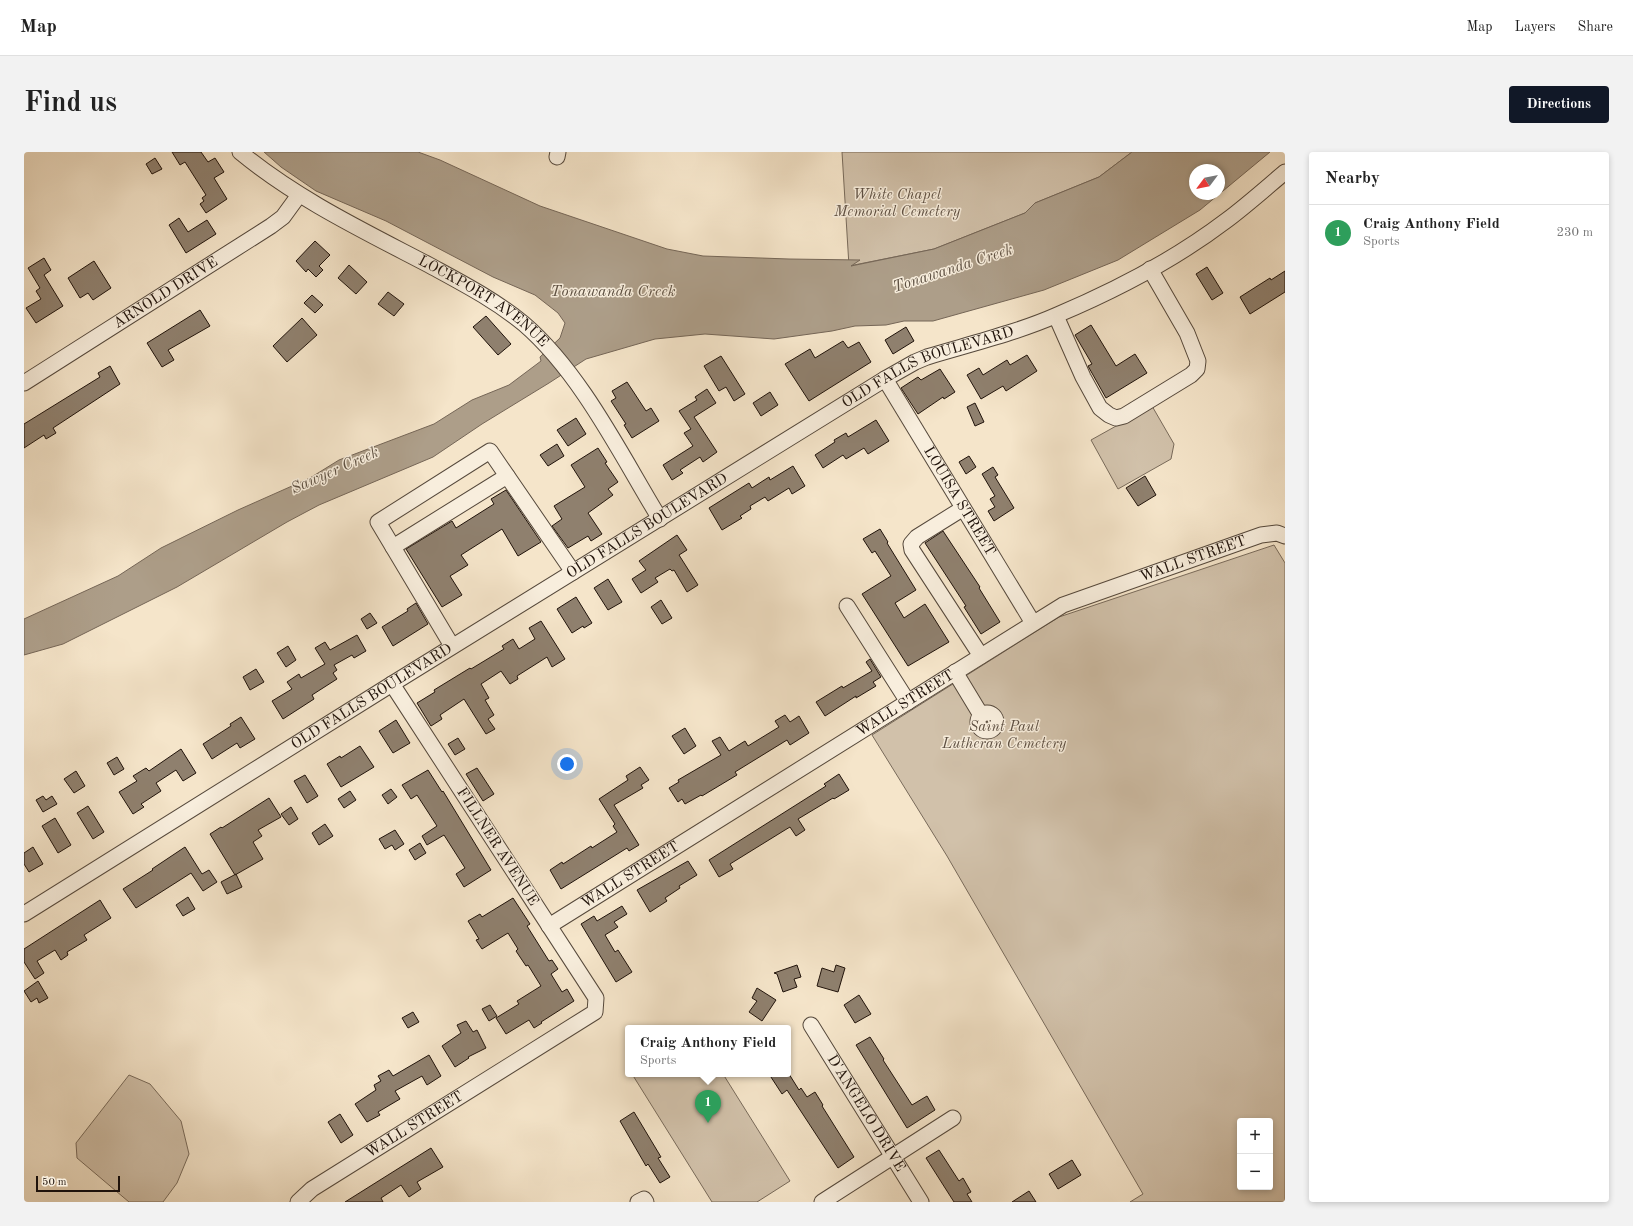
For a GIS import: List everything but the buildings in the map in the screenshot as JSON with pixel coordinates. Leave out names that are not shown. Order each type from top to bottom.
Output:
[{"type":"street","name":"LOCKPORT AVENUE","points":[[240,152],[268,174],[299,195],[488,298],[525,325],[544,344],[572,377],[588,400],[660,519]]},
{"type":"street","name":"OLD FALLS BOULEVARD","points":[[24,914],[452,646],[885,379],[927,357],[1016,330],[1056,316],[1103,294],[1186,248],[1221,224],[1260,194],[1285,172]]},
{"type":"street","name":"ARNOLD DRIVE","points":[[24,383],[271,226],[287,212],[299,195]]},
{"type":"street","points":[[1056,316],[1083,377],[1100,408],[1116,418],[1124,416],[1191,375],[1197,369],[1198,361],[1187,333],[1150,268]]},
{"type":"street","name":"LOUISA STREET","points":[[885,379],[1033,623]]},
{"type":"street","points":[[452,646],[378,522],[490,451],[573,572]]},
{"type":"street","points":[[393,547],[507,476]]},
{"type":"street","points":[[962,508],[916,537],[911,544],[912,550],[981,656]]},
{"type":"street","name":"WALL STREET","points":[[549,926],[1063,605],[1261,535],[1277,533],[1285,536]]},
{"type":"street","points":[[847,606],[908,702]]},
{"type":"street","points":[[955,672],[982,716]]},
{"type":"street","name":"FILLNER AVENUE","points":[[392,684],[596,998],[595,1012]]},
{"type":"street","name":"WALL STREET","points":[[298,1202],[312,1189],[595,1012]]},
{"type":"street","name":"D'ANGELO DRIVE","points":[[811,1025],[922,1202]]},
{"type":"street","points":[[822,1202],[953,1118]]},
{"type":"street","points":[[638,1202],[644,1199],[646,1202]]},
{"type":"green space","name":"White Chapel Memorial Cemetery","points":[[842,152],[1132,152],[1099,177],[1035,203],[1025,213],[934,249],[849,266]]},
{"type":"green space","points":[[1152,406],[1174,444],[1171,459],[1118,489],[1091,440]]},
{"type":"green space","name":"Saint Paul Lutheran Cemetery","points":[[1274,545],[1285,563],[1285,1202],[1130,1202],[1143,1194],[947,856],[872,735],[1059,617]]},
{"type":"green space","points":[[129,1075],[150,1084],[181,1121],[189,1154],[177,1183],[163,1202],[129,1202],[77,1158],[76,1143]]},
{"type":"green space","points":[[634,1077],[725,1077],[790,1181],[757,1202],[712,1202]]},
{"type":"water","name":"Tonawanda Creek","points":[[264,152],[418,152],[440,160],[540,206],[667,249],[703,256],[860,260],[851,266],[934,249],[1025,213],[1035,203],[1099,177],[1132,152],[1270,152],[1225,189],[1225,164],[1189,164],[1189,200],[1212,200],[1200,210],[1118,260],[1044,290],[933,321],[904,321],[886,325],[855,326],[832,331],[774,339],[705,334],[655,339],[586,359],[482,424],[433,457],[319,505],[287,522],[177,587],[63,644],[24,655],[24,619],[118,576],[161,548],[238,510],[310,478],[339,460],[434,424],[472,400],[509,385],[541,361],[540,357],[560,338],[565,323],[558,313],[535,295],[493,277],[386,221],[316,191],[281,167]]},
{"type":"place","name":"Craig Anthony Field","points":[[708,1123]]},
{"type":"water label","name":"Sawyer Creek","points":[[335,471]]}]
